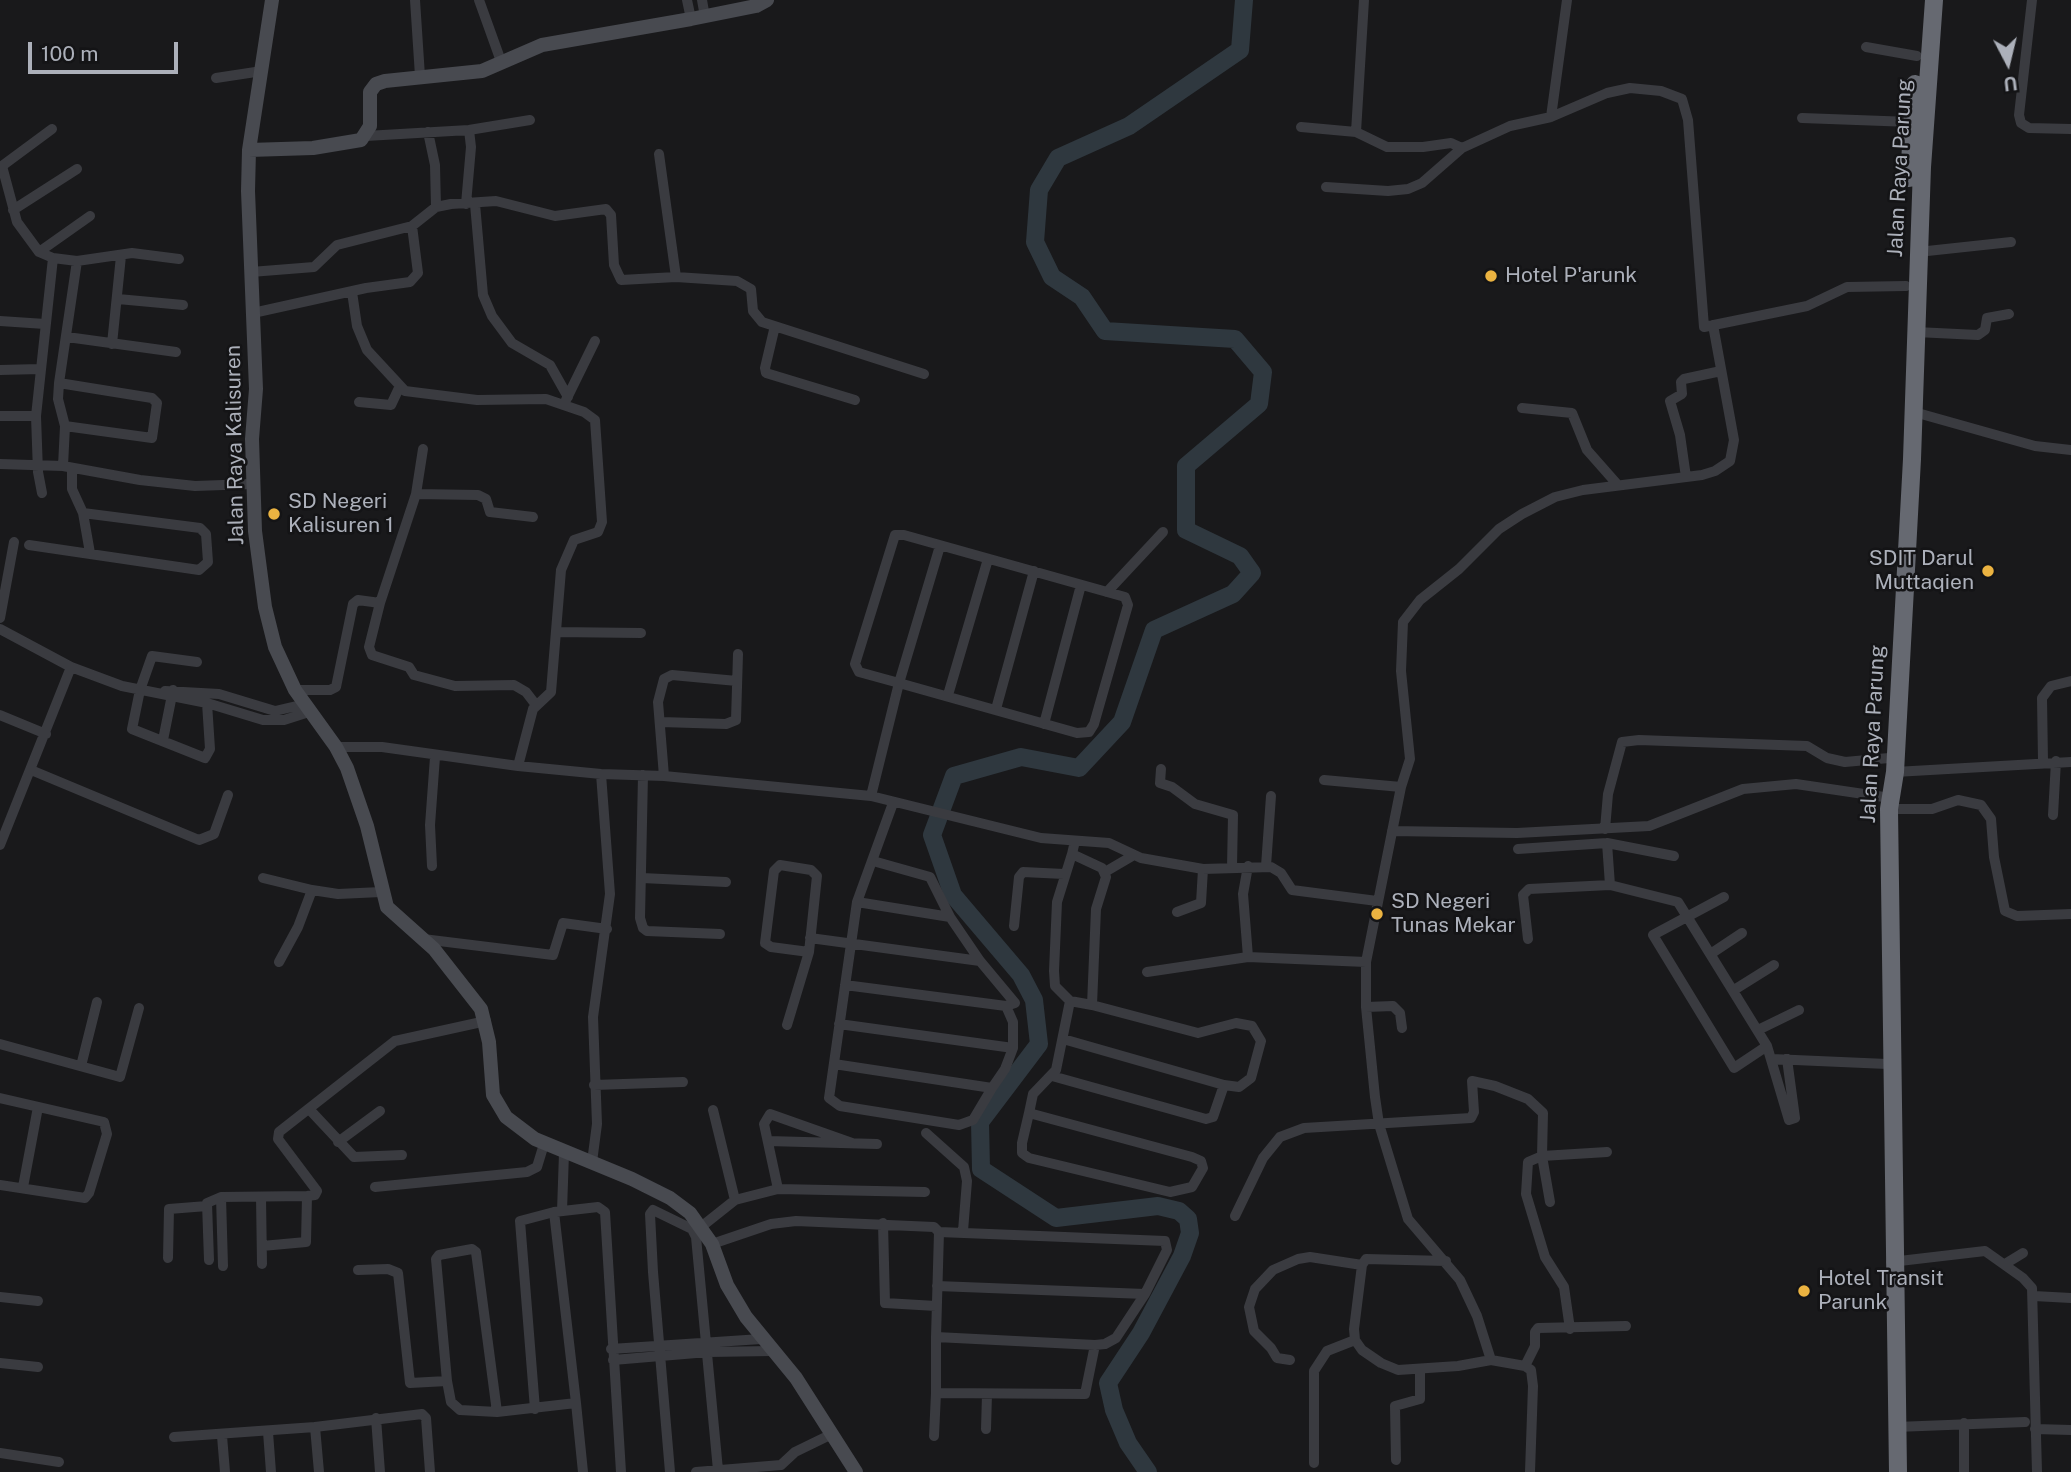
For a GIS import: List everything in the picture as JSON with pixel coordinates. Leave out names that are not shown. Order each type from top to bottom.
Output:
[{"type":"highway","name":"Jalan Raya Parung","points":[[1910,422],[1906,286],[1911,122],[1923,0]]},
{"type":"highway","name":"Jalan Raya Parung","points":[[1893,1262],[1886,1064],[1885,805],[1892,765],[1916,332],[1927,67],[1934,0]]},
{"type":"highway","name":"Jalan Raya Parung","points":[[1885,805],[1895,1427],[1898,1472]]},
{"type":"highway","name":"Jalan Raya Parung","points":[[1891,1472],[1895,1427]]},
{"type":"main road","name":"Jalan Raya Kalisuren","points":[[272,0],[249,150],[256,389],[252,484],[260,576],[270,632],[295,690],[336,747],[367,826],[381,892],[396,917],[444,961],[481,1009],[486,1021],[493,1095],[506,1117],[520,1131],[544,1144],[592,1162],[670,1198],[701,1227],[712,1244],[727,1285],[761,1339],[796,1378],[856,1472]]},
{"type":"main road","points":[[249,150],[313,148],[345,144],[366,136],[370,126],[369,96],[373,87],[394,79],[482,71],[542,45],[698,18],[756,6],[767,0]]},
{"type":"street","points":[[415,0],[420,76]]},
{"type":"street","points":[[479,0],[502,64]]},
{"type":"street","points":[[687,0],[698,18]]},
{"type":"street","points":[[698,18],[702,0]]},
{"type":"street","points":[[1356,132],[1364,0]]},
{"type":"street","points":[[1551,117],[1567,0]]},
{"type":"street","points":[[2032,0],[2019,115],[2021,123],[2029,128],[2071,129]]},
{"type":"street","points":[[1866,47],[1917,56]]},
{"type":"street","points":[[216,78],[262,71]]},
{"type":"street","points":[[1326,187],[1388,191],[1408,188],[1422,183],[1462,148],[1510,126],[1551,117],[1607,93],[1630,88],[1672,93],[1682,99],[1688,120],[1704,327],[1807,306],[1847,287],[1906,286]]},
{"type":"street","points":[[1802,118],[1911,122]]},
{"type":"street","points":[[366,136],[469,130],[530,120]]},
{"type":"street","points":[[1301,127],[1356,132],[1387,147],[1423,147],[1451,143],[1462,148]]},
{"type":"street","points":[[52,129],[3,164],[3,178],[13,210],[39,252],[53,258],[77,261],[121,257],[132,253],[179,258]]},
{"type":"street","points":[[469,130],[470,204],[483,295],[492,316],[512,342],[550,365],[566,400]]},
{"type":"street","points":[[428,132],[435,165],[436,207]]},
{"type":"street","points":[[659,154],[676,277]]},
{"type":"street","points":[[13,210],[77,169]]},
{"type":"street","points":[[251,272],[314,267],[337,244],[412,226],[436,207],[496,201],[555,216],[607,209],[611,215],[614,265],[619,278],[723,279],[745,284],[753,293],[757,318],[924,374]]},
{"type":"street","points":[[39,252],[90,216]]},
{"type":"street","points":[[253,313],[414,279],[417,268],[412,226]]},
{"type":"street","points":[[1918,252],[2011,242]]},
{"type":"street","points":[[113,344],[121,257]]},
{"type":"street","points":[[42,493],[36,416],[53,258]]},
{"type":"street","points":[[77,261],[58,399],[65,426],[72,489],[83,513],[90,553]]},
{"type":"street","points":[[352,292],[362,340],[371,356],[390,373],[399,388],[411,393],[477,400],[566,400],[595,420],[603,522],[595,533],[574,540],[561,570],[551,692],[536,705],[519,766]]},
{"type":"street","points":[[118,299],[183,305]]},
{"type":"street","points":[[1916,332],[1978,335],[1984,330],[1987,318],[2009,314]]},
{"type":"street","points":[[0,321],[45,324]]},
{"type":"street","points":[[775,326],[766,373],[855,400]]},
{"type":"street","points":[[1491,1360],[1477,1316],[1460,1280],[1408,1219],[1379,1124],[1366,1007],[1366,962],[1401,787],[1410,760],[1401,671],[1403,622],[1409,611],[1459,569],[1499,529],[1555,497],[1616,484],[1686,477],[1715,471],[1730,461],[1734,451],[1713,326]]},
{"type":"street","points":[[67,337],[176,352]]},
{"type":"street","points":[[566,400],[595,341]]},
{"type":"street","points":[[0,370],[40,369]]},
{"type":"street","points":[[1686,477],[1680,435],[1670,401],[1682,394],[1681,382],[1684,379],[1721,371]]},
{"type":"street","points":[[59,383],[152,398],[158,403],[157,424],[152,438],[65,426]]},
{"type":"street","points":[[359,402],[391,405],[399,388]]},
{"type":"street","points":[[1522,408],[1572,413],[1587,450],[1616,484]]},
{"type":"street","points":[[0,416],[36,416]]},
{"type":"street","points":[[1910,422],[2035,446],[2071,450]]},
{"type":"street","points":[[423,449],[416,494],[380,603],[369,647],[372,655],[409,667],[414,675],[455,686],[514,685],[526,692],[536,705]]},
{"type":"street","points":[[0,464],[68,467],[140,481],[195,486],[252,484]]},
{"type":"street","points":[[416,494],[478,495],[486,499],[490,512],[533,517]]},
{"type":"street","points":[[29,545],[199,570],[208,562],[209,546],[206,534],[200,528],[83,513]]},
{"type":"street","points":[[1107,592],[1163,532]]},
{"type":"street","points":[[895,535],[1107,592],[1125,597],[1128,605],[1092,729],[1077,733],[1044,724],[859,672],[855,664],[891,538],[895,535]]},
{"type":"street","points":[[0,618],[14,542]]},
{"type":"street","points":[[872,796],[899,683],[940,546]]},
{"type":"street","points":[[948,695],[988,559]]},
{"type":"street","points":[[996,709],[1034,571]]},
{"type":"street","points":[[1044,724],[1082,585]]},
{"type":"street","points":[[295,690],[330,690],[336,687],[354,604],[358,600],[380,603]]},
{"type":"street","points":[[0,629],[101,681],[154,692],[219,694],[275,710],[307,708]]},
{"type":"street","points":[[556,632],[640,633]]},
{"type":"street","points":[[661,722],[733,722],[738,717],[738,654]]},
{"type":"street","points":[[197,662],[152,656],[140,690],[132,729],[207,757],[210,734],[207,703]]},
{"type":"street","points":[[0,845],[71,667]]},
{"type":"street","points":[[664,776],[658,692],[668,676],[737,681]]},
{"type":"street","points":[[2043,761],[2042,698],[2051,686],[2071,681]]},
{"type":"street","points":[[163,740],[173,693]]},
{"type":"street","points":[[173,693],[276,722],[307,708]]},
{"type":"street","points":[[0,715],[46,734]]},
{"type":"street","points":[[1605,829],[1608,794],[1622,742],[1639,740],[1807,746],[1826,758],[1892,765],[2071,762]]},
{"type":"street","points":[[336,747],[382,747],[435,757],[519,766],[601,774],[664,776],[872,796],[954,819],[1041,838],[1109,843],[1134,855],[1203,869],[1266,866],[1277,869],[1292,890],[1377,901]]},
{"type":"street","points":[[432,866],[430,825],[435,757]]},
{"type":"street","points":[[2053,816],[2056,761]]},
{"type":"street","points":[[1161,769],[1160,783],[1195,804],[1233,815],[1232,867]]},
{"type":"street","points":[[32,770],[199,840],[214,834],[228,795]]},
{"type":"street","points":[[592,1162],[597,1124],[594,1084],[595,994],[607,929],[610,894],[601,774]]},
{"type":"street","points":[[643,775],[640,918],[647,931],[720,934]]},
{"type":"street","points":[[1324,780],[1401,787]]},
{"type":"street","points":[[1392,831],[1517,833],[1662,823],[1743,789],[1812,785],[1885,805],[1932,809],[1958,800],[1981,805],[1992,820],[1993,857],[2005,911],[2017,916],[2071,914]]},
{"type":"street","points":[[1266,866],[1271,796]]},
{"type":"street","points":[[893,803],[873,861],[864,875],[857,902],[830,1098],[834,1104],[959,1125],[974,1120],[1005,1069],[1013,1048],[1013,1022],[1006,1006]]},
{"type":"street","points":[[1063,1039],[1239,1087],[1251,1078],[1261,1041],[1252,1026],[1236,1023],[1198,1033],[1070,1001],[1055,986],[1057,902],[1075,841]]},
{"type":"street","points":[[1607,843],[1610,885]]},
{"type":"street","points":[[1518,849],[1607,843],[1674,856]]},
{"type":"street","points":[[1072,854],[1098,865],[1105,872]]},
{"type":"street","points":[[1092,1005],[1096,909],[1105,872],[1134,855]]},
{"type":"street","points":[[845,985],[1006,1006],[1013,1005],[1015,1000],[980,961],[950,917],[930,877],[873,861]]},
{"type":"street","points":[[1248,866],[1243,894],[1248,957]]},
{"type":"street","points":[[787,1025],[809,952],[815,872],[775,867],[765,943],[771,947],[809,952]]},
{"type":"street","points":[[1177,912],[1200,903],[1203,869]]},
{"type":"street","points":[[1014,926],[1019,877],[1023,872],[1064,874]]},
{"type":"street","points":[[263,877],[338,894],[381,892]]},
{"type":"street","points":[[642,878],[726,882]]},
{"type":"street","points":[[1528,939],[1525,891],[1610,885],[1678,902],[1712,953],[1767,1046],[1789,1121],[1795,1118],[1787,1059]]},
{"type":"street","points":[[279,962],[298,927],[312,890]]},
{"type":"street","points":[[1724,897],[1653,936],[1734,1068],[1767,1046]]},
{"type":"street","points":[[857,902],[950,917]]},
{"type":"street","points":[[421,939],[553,954],[564,923],[607,929]]},
{"type":"street","points":[[1712,953],[1742,933]]},
{"type":"street","points":[[810,938],[980,961]]},
{"type":"street","points":[[1147,972],[1248,957],[1366,962]]},
{"type":"street","points":[[1734,990],[1774,965]]},
{"type":"street","points":[[1029,1112],[1192,1157],[1201,1161],[1203,1168],[1192,1188],[1170,1192],[1029,1158],[1023,1153],[1021,1147],[1029,1112],[1036,1088],[1052,1076],[1070,1001]]},
{"type":"street","points":[[81,1066],[97,1002]]},
{"type":"street","points":[[1366,1007],[1393,1006],[1399,1013],[1402,1028]]},
{"type":"street","points":[[0,1044],[122,1076],[139,1008]]},
{"type":"street","points":[[1758,1030],[1799,1010]]},
{"type":"street","points":[[209,1260],[209,1199],[315,1195],[316,1187],[278,1136],[309,1109],[395,1041],[486,1021]]},
{"type":"street","points":[[839,1024],[1013,1048]]},
{"type":"street","points":[[1772,1059],[1886,1064]]},
{"type":"street","points":[[834,1064],[992,1087]]},
{"type":"street","points":[[1052,1076],[1206,1119],[1213,1117],[1224,1085]]},
{"type":"street","points":[[1235,1216],[1263,1158],[1280,1137],[1304,1128],[1471,1118],[1474,1112],[1471,1082],[1474,1080],[1516,1093],[1541,1109],[1542,1156],[1550,1202]]},
{"type":"street","points":[[594,1084],[683,1082]]},
{"type":"street","points":[[0,1098],[104,1122],[107,1134],[88,1196],[76,1198],[0,1185]]},
{"type":"street","points":[[23,1187],[38,1107]]},
{"type":"street","points":[[309,1109],[354,1157],[402,1155]]},
{"type":"street","points":[[713,1110],[735,1200]]},
{"type":"street","points":[[338,1142],[380,1111]]},
{"type":"street","points":[[778,1189],[764,1124],[770,1114],[852,1143]]},
{"type":"street","points":[[926,1133],[964,1167],[967,1181],[963,1231]]},
{"type":"street","points":[[768,1141],[877,1144]]},
{"type":"street","points":[[375,1187],[527,1172],[537,1167],[544,1144]]},
{"type":"street","points":[[1570,1329],[1564,1287],[1545,1257],[1526,1194],[1528,1162],[1542,1156],[1606,1152]]},
{"type":"street","points":[[564,1153],[558,1211],[583,1472]]},
{"type":"street","points":[[701,1227],[735,1200],[778,1189],[925,1192]]},
{"type":"street","points":[[262,1246],[306,1242],[307,1196]]},
{"type":"street","points":[[221,1197],[223,1266]]},
{"type":"street","points":[[261,1197],[262,1264]]},
{"type":"street","points":[[168,1258],[169,1209],[207,1206]]},
{"type":"street","points":[[535,1409],[520,1223],[522,1219],[558,1211],[598,1207],[605,1212],[621,1472]]},
{"type":"street","points":[[670,1472],[650,1212],[657,1211],[692,1229],[696,1237],[718,1470]]},
{"type":"street","points":[[712,1244],[771,1224],[834,1221],[934,1227],[939,1231],[1165,1241],[1167,1250],[1145,1294],[1116,1338],[1105,1344],[936,1337]]},
{"type":"street","points":[[883,1223],[885,1303],[936,1306]]},
{"type":"street","points":[[934,1436],[939,1231]]},
{"type":"street","points":[[497,1412],[477,1252],[472,1249],[439,1255],[436,1259],[447,1381],[454,1408],[497,1412],[576,1403]]},
{"type":"street","points":[[1893,1262],[1985,1251],[2023,1278],[2034,1296],[2037,1472]]},
{"type":"street","points":[[2005,1265],[2023,1252]]},
{"type":"street","points":[[1290,1360],[1277,1359],[1271,1348],[1254,1331],[1249,1307],[1255,1289],[1273,1270],[1298,1259],[1310,1257],[1362,1265]]},
{"type":"street","points":[[1446,1261],[1371,1257],[1362,1265],[1355,1339],[1363,1350],[1381,1363],[1398,1370],[1420,1370],[1491,1360],[1525,1366],[1531,1370],[1533,1386],[1530,1472]]},
{"type":"street","points":[[358,1270],[388,1269],[398,1273],[410,1383],[447,1381]]},
{"type":"street","points":[[937,1286],[1145,1294]]},
{"type":"street","points":[[2034,1296],[2071,1298]]},
{"type":"street","points":[[0,1297],[38,1301]]},
{"type":"street","points":[[1525,1366],[1535,1346],[1536,1329],[1626,1326]]},
{"type":"street","points":[[612,1355],[761,1339]]},
{"type":"street","points":[[1314,1463],[1314,1371],[1327,1351],[1355,1339]]},
{"type":"street","points":[[936,1393],[1085,1394],[1095,1345]]},
{"type":"street","points":[[708,1346],[772,1351]]},
{"type":"street","points":[[0,1363],[38,1367]]},
{"type":"street","points":[[1396,1460],[1395,1406],[1420,1399],[1420,1370]]},
{"type":"street","points":[[986,1429],[987,1394]]},
{"type":"street","points":[[174,1437],[268,1432],[376,1418],[424,1415],[430,1472]]},
{"type":"street","points":[[376,1418],[380,1472]]},
{"type":"street","points":[[1895,1427],[2025,1422]]},
{"type":"street","points":[[1964,1423],[1964,1472]]},
{"type":"street","points":[[315,1427],[319,1472]]},
{"type":"street","points":[[2035,1429],[2071,1430]]},
{"type":"street","points":[[268,1432],[271,1472]]},
{"type":"street","points":[[696,1472],[788,1467],[795,1452],[832,1434]]},
{"type":"street","points":[[222,1436],[225,1472]]},
{"type":"street","points":[[0,1453],[59,1462]]},
{"type":"waterway","points":[[1148,1472],[1128,1443],[1114,1410],[1108,1383],[1141,1333],[1182,1256],[1190,1233],[1188,1219],[1179,1211],[1158,1206],[1056,1218],[981,1169],[980,1122],[1039,1044],[1034,1000],[1021,975],[953,895],[932,835],[954,776],[1021,757],[1079,768],[1122,722],[1154,630],[1233,594],[1252,573],[1240,556],[1186,530],[1186,466],[1259,404],[1263,372],[1235,339],[1105,331],[1082,297],[1052,277],[1035,242],[1039,190],[1058,158],[1129,126],[1240,50],[1244,0]]},
{"type":"place","name":"Hotel P'arunk","points":[[1491,276]]},
{"type":"place","name":"SD Negeri Kalisuren 1","points":[[274,514]]},
{"type":"place","name":"SDIT Darul Muttaqien","points":[[1988,571]]},
{"type":"place","name":"SD Negeri Tunas Mekar","points":[[1377,914]]},
{"type":"place","name":"Hotel Transit Parunk","points":[[1804,1291]]}]
